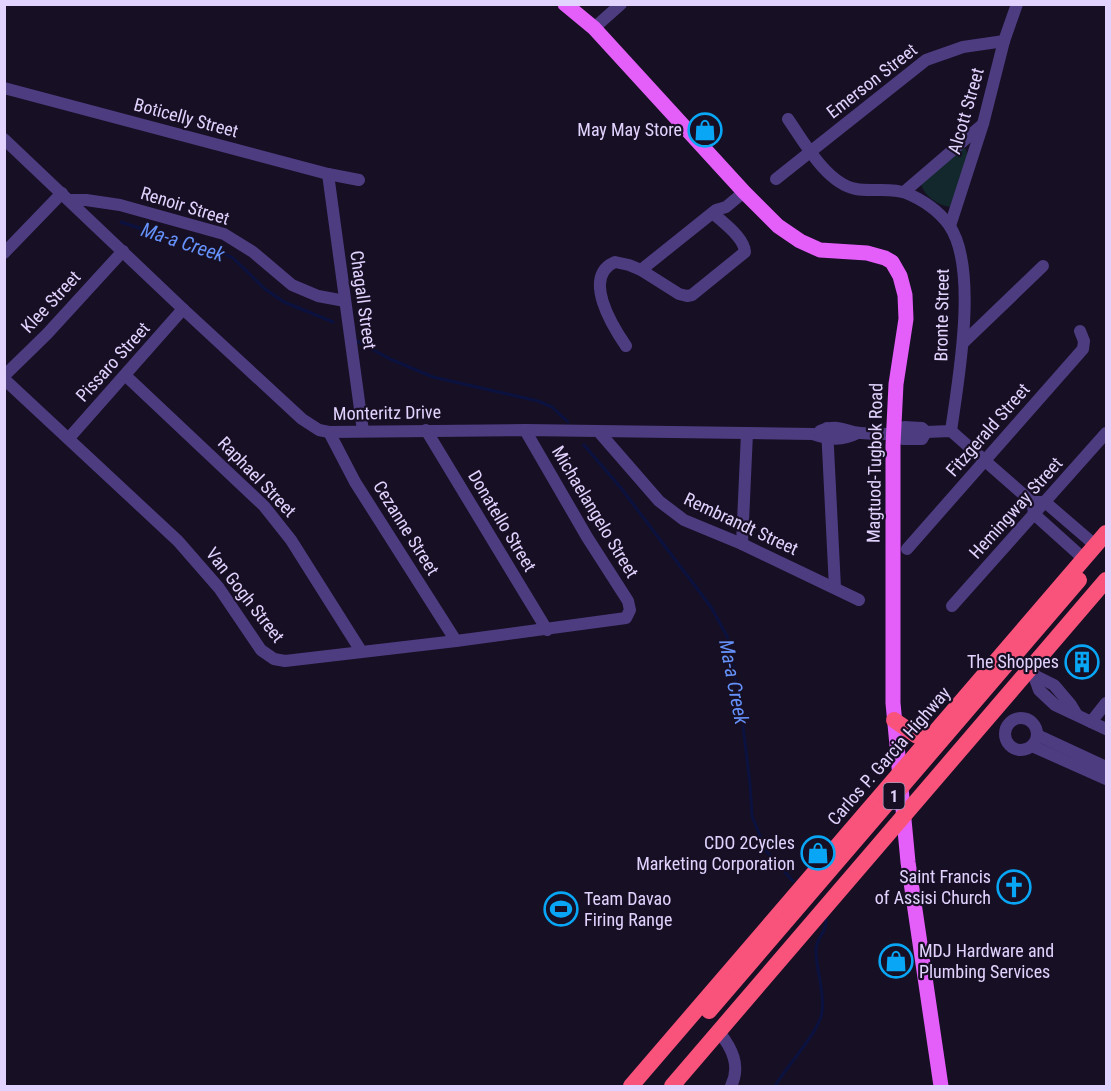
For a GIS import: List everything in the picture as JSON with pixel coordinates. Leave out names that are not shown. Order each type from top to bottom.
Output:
[{"type":"highway","name":"Carlos P. Garcia Highway","points":[[631,1086],[1084,559],[1103,542]]},
{"type":"highway","name":"Carlos P. Garcia Highway","points":[[1083,584],[1103,542]]},
{"type":"highway","name":"Carlos P. Garcia Highway","points":[[659,1086],[1083,584],[1107,565]]},
{"type":"highway","name":"Carlos P. Garcia Highway","points":[[644,1086],[715,1020],[740,1008],[995,710],[1031,674],[1107,580]]},
{"type":"highway","points":[[1054,594],[1078,614]]},
{"type":"highway","points":[[1005,651],[1031,674]]},
{"type":"highway","points":[[972,690],[995,710]]},
{"type":"highway","points":[[894,720],[928,741],[946,768]]},
{"type":"highway","points":[[944,722],[968,742]]},
{"type":"highway","points":[[853,828],[876,849]]},
{"type":"highway","points":[[822,864],[846,884]]},
{"type":"highway","points":[[789,902],[813,922]]},
{"type":"highway","points":[[753,944],[777,964]]},
{"type":"highway","points":[[716,988],[740,1008]]},
{"type":"highway","name":"Carlos P. Garcia Highway","points":[[672,1086],[715,1020]]},
{"type":"main road","name":"Magtuod-Tugbok Road","points":[[566,4],[594,28],[741,189],[778,226],[800,242],[820,250],[878,255],[892,262],[903,285],[906,319],[896,384],[892,665],[894,720],[909,871],[941,1086]]},
{"type":"street","points":[[594,28],[621,4]]},
{"type":"street","name":"Alcott Street","points":[[950,226],[983,124],[1004,41],[1017,4]]},
{"type":"street","name":"Emerson Street","points":[[776,179],[926,60],[963,47],[1004,41]]},
{"type":"street","name":"Boticelly Street","points":[[4,87],[328,174],[359,180]]},
{"type":"street","name":"Bronte Street","points":[[788,119],[833,178],[845,186],[859,190],[880,189],[903,192],[929,204],[950,226],[959,251],[964,277],[964,342],[951,431]]},
{"type":"street","points":[[903,192],[983,124]]},
{"type":"street","name":"Monteritz Drive","points":[[4,139],[302,419],[319,430],[328,432],[525,430],[827,434],[846,439],[858,433],[896,434],[903,439],[922,439],[926,432],[951,431]]},
{"type":"street","name":"Chagall Street","points":[[328,174],[363,431]]},
{"type":"street","points":[[641,270],[714,212],[726,207],[741,189]]},
{"type":"street","points":[[4,253],[66,197]]},
{"type":"street","name":"Renoir Street","points":[[66,197],[120,205],[224,234],[253,252],[292,285],[318,296],[345,301]]},
{"type":"street","points":[[626,346],[614,328],[604,306],[601,276],[610,264],[615,262],[628,264],[679,294],[687,296],[696,292],[743,255],[745,249],[743,243],[714,212]]},
{"type":"street","name":"Klee Street","points":[[4,378],[123,251]]},
{"type":"street","points":[[964,342],[1043,267]]},
{"type":"street","name":"Pissaro Street","points":[[69,438],[183,309]]},
{"type":"street","name":"Fitzgerald Street","points":[[907,549],[1083,349],[1084,341],[1080,331]]},
{"type":"street","name":"Raphael Street","points":[[126,376],[264,506],[291,540],[361,651]]},
{"type":"street","name":"Van Gogh Street","points":[[4,378],[178,541],[219,588],[254,641],[267,656],[274,659],[285,661],[547,630],[621,620],[629,614]]},
{"type":"street","name":"Donatello Street","points":[[426,430],[547,630]]},
{"type":"street","name":"Michaelangelo Street","points":[[525,430],[587,537],[628,601],[629,614]]},
{"type":"street","points":[[951,431],[1037,506],[1047,525],[1084,559]]},
{"type":"street","name":"Cezanne Street","points":[[328,432],[355,482],[456,641]]},
{"type":"street","name":"Rembrandt Street","points":[[599,432],[659,501],[671,511],[699,528],[742,544],[859,600]]},
{"type":"street","points":[[742,544],[747,433]]},
{"type":"street","name":"Hemingway Street","points":[[952,606],[1037,506],[1107,433]]},
{"type":"street","points":[[827,434],[835,588]]},
{"type":"street","points":[[1037,506],[1058,513],[1103,542]]},
{"type":"street","points":[[1047,525],[1058,513]]},
{"type":"street","points":[[1031,674],[1044,696],[1060,708],[1107,729]]},
{"type":"street","points":[[1091,722],[1107,703]]},
{"type":"street","points":[[995,710],[1010,722]]},
{"type":"street","points":[[1020,718],[1030,720],[1037,730],[1034,741],[1027,749],[1016,749],[1007,743],[1005,732],[1010,722],[1020,718]]},
{"type":"street","points":[[1034,741],[1066,755],[1107,779]]},
{"type":"street","points":[[1066,755],[1107,767]]},
{"type":"street","points":[[715,1020],[731,1048],[735,1063],[736,1071],[731,1086]]},
{"type":"green space","points":[[962,148],[966,149],[968,157],[950,207],[945,206],[928,196],[921,183]]},
{"type":"waterway","name":"Ma-a Creek","points":[[121,222],[181,242],[214,249],[233,258],[265,289],[284,302],[333,322]]},
{"type":"waterway","name":"Ma-a Creek","points":[[357,341],[390,359],[433,377],[538,401],[552,407],[568,422]]},
{"type":"waterway","name":"Ma-a Creek","points":[[584,445],[621,488],[711,607],[727,636],[740,701],[752,816],[766,851],[793,881]]},
{"type":"waterway","name":"Ma-a Creek","points":[[775,1086],[820,1020],[822,996],[816,946],[826,926],[825,916]]},
{"type":"place","name":"May May Store","points":[[705,130]]},
{"type":"place","name":"The Shoppes","points":[[1082,662]]},
{"type":"place","name":"CDO 2Cycles Marketing Corporation","points":[[818,853]]},
{"type":"place","name":"Saint Francis of Assisi Church","points":[[1014,887]]},
{"type":"place","name":"Team Davao Firing Range","points":[[561,909]]},
{"type":"place","name":"MDJ Hardware and Plumbing Services","points":[[896,961]]}]
